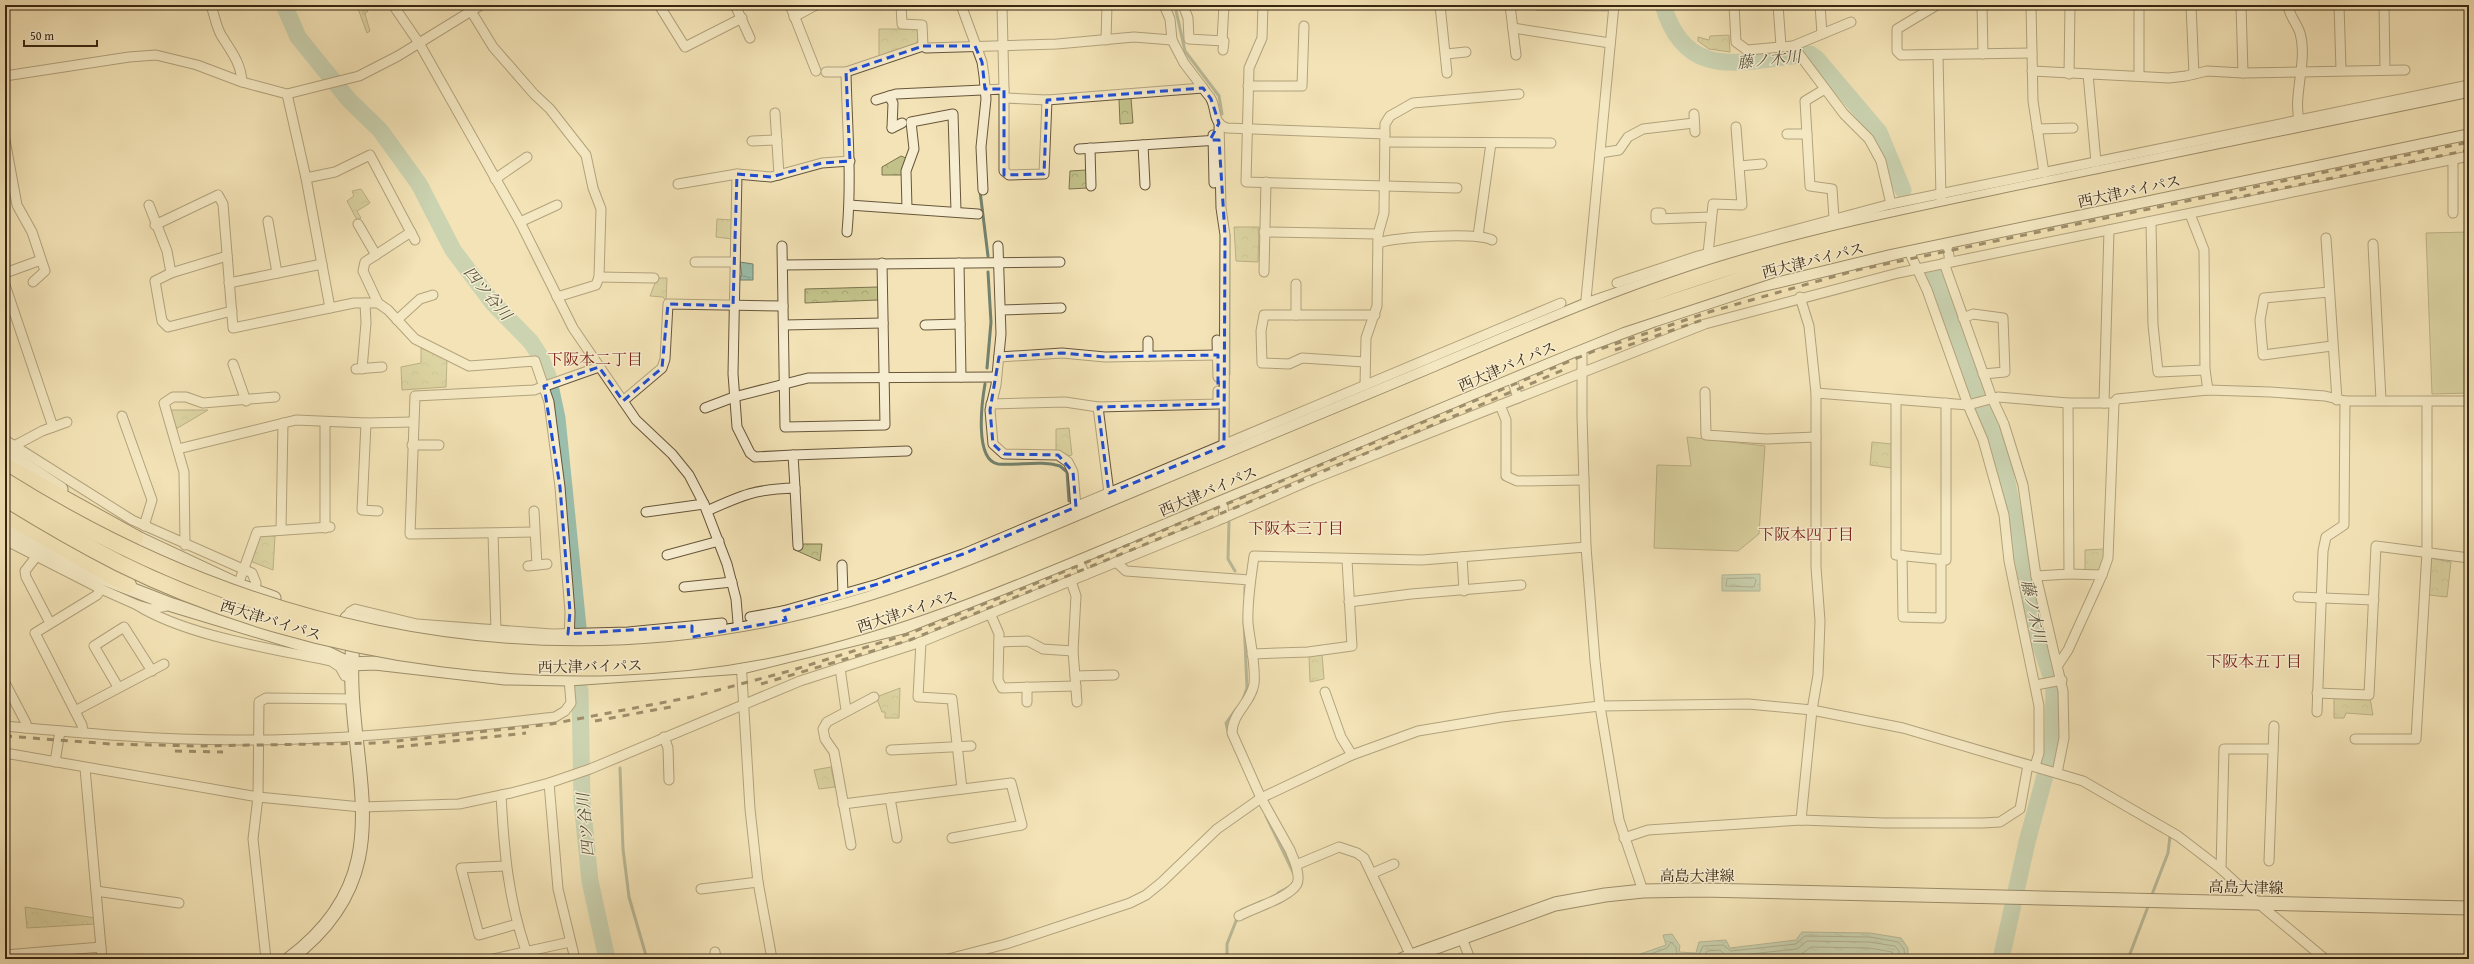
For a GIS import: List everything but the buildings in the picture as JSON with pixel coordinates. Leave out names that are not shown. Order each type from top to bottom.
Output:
[{"type":"highway","points":[[2415,124],[2469,106]]},
{"type":"highway","points":[[2415,124],[2469,120]]},
{"type":"highway","name":"西大津バイパス","points":[[5,482],[67,519],[128,551],[184,575],[248,600],[364,632],[469,648],[555,654],[642,652],[724,643],[831,621],[934,588],[1049,543],[1540,337],[1688,280],[1771,256],[1882,228],[2415,124]]},
{"type":"highway","name":"西大津バイパス","points":[[5,498],[121,564],[180,589],[305,632],[362,645],[468,662],[555,668],[674,664],[727,657],[834,634],[939,602],[1572,339],[1692,295],[1774,270],[1885,242],[2415,124]]},
{"type":"highway","points":[[5,466],[24,472],[140,532]]},
{"type":"highway","points":[[5,514],[128,586]]},
{"type":"street","points":[[211,5],[220,33],[235,55],[242,71],[242,82]]},
{"type":"street","points":[[394,5],[419,43],[520,222],[573,328],[636,420],[672,454],[689,475],[706,507],[719,541],[736,599],[742,667],[750,809],[758,882],[772,959]]},
{"type":"street","points":[[5,76],[129,57],[156,55],[197,65],[242,82],[287,94],[328,85],[359,76],[419,43],[481,5]]},
{"type":"street","points":[[659,5],[685,47],[742,18]]},
{"type":"street","points":[[735,5],[750,38]]},
{"type":"street","points":[[790,5],[816,71]]},
{"type":"street","points":[[794,17],[816,5]]},
{"type":"street","points":[[901,5],[902,24],[922,25],[923,46]]},
{"type":"street","points":[[961,5],[982,62],[985,89],[981,147],[983,190]]},
{"type":"street","points":[[1002,5],[1005,98],[1004,171],[1009,175],[1044,174],[1047,100]]},
{"type":"street","points":[[1106,40],[1107,5]]},
{"type":"street","points":[[1164,5],[1170,19],[1172,40],[1184,63],[1211,99],[1214,116],[1219,124],[1227,128],[1491,143],[1551,143]]},
{"type":"street","points":[[1183,5],[1188,18],[1189,38],[1223,46],[1224,5]]},
{"type":"street","points":[[1263,5],[1262,38],[1249,68],[1246,182],[1385,184],[1457,188]]},
{"type":"street","points":[[1440,5],[1447,73]]},
{"type":"street","points":[[1510,5],[1516,55]]},
{"type":"street","points":[[1537,5],[1614,6],[1582,347],[1582,416],[1586,546],[1600,706],[1624,838],[1643,891]]},
{"type":"street","points":[[1734,5],[1736,42],[1747,50],[1780,46],[1794,48],[1851,22]]},
{"type":"street","points":[[1778,5],[1780,46]]},
{"type":"street","points":[[1820,5],[1822,34]]},
{"type":"street","points":[[1937,5],[1897,29],[1897,51],[1900,55],[2032,52]]},
{"type":"street","points":[[1982,5],[1984,54]]},
{"type":"street","points":[[2031,5],[2033,101],[2044,173]]},
{"type":"street","points":[[2069,74],[2070,5]]},
{"type":"street","points":[[2139,5],[2139,76]]},
{"type":"street","points":[[2191,5],[2194,74]]},
{"type":"street","points":[[2241,5],[2243,73]]},
{"type":"street","points":[[2288,5],[2288,12],[2300,33],[2302,70],[2297,111],[2299,120]]},
{"type":"street","points":[[2339,5],[2341,70]]},
{"type":"street","points":[[2384,5],[2385,69]]},
{"type":"street","points":[[472,11],[493,47],[534,94],[550,109],[586,156],[593,188],[601,209],[598,277],[596,285],[557,297]]},
{"type":"street","points":[[1248,86],[1302,86],[1304,26]]},
{"type":"street","points":[[1513,28],[1610,43]]},
{"type":"street","points":[[826,72],[846,72],[923,46],[1003,46],[1134,37],[1172,40]]},
{"type":"street","points":[[1624,838],[1648,830],[1801,820],[1941,824],[2000,822],[2020,809],[2039,753],[2040,733],[2036,685],[2014,589],[2004,515],[1989,458],[1929,298],[1907,250],[1880,161],[1869,139],[1844,114],[1794,48]]},
{"type":"street","points":[[1446,54],[1466,52]]},
{"type":"street","points":[[1938,54],[1942,200],[1947,242],[1947,262],[1963,318],[1983,374],[1990,399],[2004,424],[2023,485],[2036,576],[2043,611],[2062,680],[2064,738],[2055,772]]},
{"type":"street","points":[[2032,71],[2168,78],[2207,71],[2243,73],[2302,70],[2405,70]]},
{"type":"street","points":[[846,72],[850,160],[847,232]]},
{"type":"street","points":[[2088,74],[2096,162]]},
{"type":"street","points":[[1774,237],[1834,218],[1894,210],[1942,200],[2168,150],[2449,91],[2469,85]]},
{"type":"street","points":[[1005,98],[1047,100],[1203,88]]},
{"type":"street","points":[[876,100],[896,94],[1004,89]]},
{"type":"street","points":[[1825,89],[1805,101],[1810,186],[1832,189],[1834,218]]},
{"type":"street","points":[[2449,91],[2469,95]]},
{"type":"street","points":[[5,540],[101,589],[137,605],[150,613],[187,626],[254,645],[332,661],[340,667],[345,676],[350,670],[375,662],[505,678],[569,679],[742,667],[903,627],[1077,558],[1582,347],[1654,320],[1757,286],[1907,250],[2464,134],[2449,91]]},
{"type":"street","points":[[287,94],[306,178],[330,308]]},
{"type":"street","points":[[1365,385],[1366,338],[1375,315],[1378,238],[1384,213],[1385,124],[1390,116],[1413,103],[1519,94]]},
{"type":"street","points":[[889,96],[893,103],[892,128],[902,123]]},
{"type":"street","points":[[775,113],[779,175]]},
{"type":"street","points":[[907,208],[906,171],[914,148],[911,122],[953,114],[956,211]]},
{"type":"street","points":[[2288,125],[2299,120],[2335,115]]},
{"type":"street","points":[[2335,115],[2340,141],[2338,160]]},
{"type":"street","points":[[1600,153],[1619,150],[1628,137],[1643,129],[1694,123]]},
{"type":"street","points":[[1214,183],[1215,140],[1219,124]]},
{"type":"street","points":[[1708,254],[1713,204],[1742,205],[1736,127]]},
{"type":"street","points":[[2037,129],[2073,128]]},
{"type":"street","points":[[1787,134],[1807,134]]},
{"type":"street","points":[[5,140],[17,205],[32,232],[45,272],[33,282]]},
{"type":"street","points":[[752,142],[777,140]]},
{"type":"street","points":[[1079,149],[1215,140]]},
{"type":"street","points":[[1215,140],[1225,235],[1224,446]]},
{"type":"street","points":[[1478,236],[1491,143]]},
{"type":"street","points":[[1143,145],[1145,185]]},
{"type":"street","points":[[1090,148],[1091,186]]},
{"type":"street","points":[[1942,200],[2044,173],[2096,162],[2168,150]]},
{"type":"street","points":[[306,178],[336,172],[370,155],[413,236],[365,262],[363,271],[378,303],[415,339],[469,366],[535,361],[548,385],[560,487],[570,612],[568,640]]},
{"type":"street","points":[[5,753],[258,797],[362,807],[459,804],[501,795],[549,783],[590,769],[744,703],[840,668],[921,642],[1224,518],[1313,479],[1705,324],[1800,298],[1947,262],[2190,214],[2469,156]]},
{"type":"street","points":[[496,179],[527,158]]},
{"type":"street","points":[[2453,213],[2454,159]]},
{"type":"street","points":[[678,184],[737,174],[779,175],[822,163],[850,160]]},
{"type":"street","points":[[1739,166],[1762,164]]},
{"type":"street","points":[[737,174],[733,306],[734,397],[737,427],[750,453],[755,457],[907,451]]},
{"type":"street","points":[[1264,272],[1266,182]]},
{"type":"street","points":[[155,225],[218,196],[223,204],[233,328],[330,308],[365,303],[378,303]]},
{"type":"street","points":[[149,205],[155,225],[167,251],[171,273]]},
{"type":"street","points":[[520,222],[557,205]]},
{"type":"street","points":[[849,205],[956,211],[978,214]]},
{"type":"street","points":[[750,617],[784,615],[870,597],[958,567],[1061,520],[1540,318],[1586,305],[1662,270],[1708,254],[1882,212]]},
{"type":"street","points":[[1661,213],[1656,213],[1656,219],[1711,216]]},
{"type":"street","points":[[2190,214],[2204,250],[2205,370],[2208,390]]},
{"type":"street","points":[[268,221],[277,273]]},
{"type":"street","points":[[2150,222],[2153,325],[2158,372],[2205,370]]},
{"type":"street","points":[[358,224],[376,255]]},
{"type":"street","points":[[2104,403],[2109,230]]},
{"type":"street","points":[[1264,232],[1378,238],[1478,236],[1492,240]]},
{"type":"street","points":[[2316,712],[2323,551],[2326,537],[2344,525],[2341,401],[2332,346],[2326,238]]},
{"type":"street","points":[[1617,283],[1750,243]]},
{"type":"street","points":[[2373,244],[2381,400]]},
{"type":"street","points":[[782,246],[785,427],[885,425],[882,263]]},
{"type":"street","points":[[998,246],[1001,310],[999,357],[990,410],[993,444],[1004,454],[1058,454],[1068,462],[1073,472],[1076,507]]},
{"type":"street","points":[[227,256],[171,273],[155,281],[162,321],[168,326],[232,311]]},
{"type":"street","points":[[5,273],[41,260]]},
{"type":"street","points":[[695,262],[734,262]]},
{"type":"street","points":[[783,265],[882,263],[998,264],[1060,262]]},
{"type":"street","points":[[959,263],[961,377]]},
{"type":"street","points":[[229,283],[322,264]]},
{"type":"street","points":[[598,277],[654,278]]},
{"type":"street","points":[[1296,284],[1296,315]]},
{"type":"street","points":[[5,285],[22,334],[21,354],[53,427]]},
{"type":"street","points":[[2329,292],[2264,298],[2260,320],[2263,355],[2332,346]]},
{"type":"street","points":[[397,320],[420,299],[433,295]]},
{"type":"street","points":[[1800,298],[1809,326],[1816,393],[1816,567],[1820,620],[1818,675],[1812,710],[1801,820]]},
{"type":"street","points":[[365,303],[366,323],[359,369],[382,366]]},
{"type":"street","points":[[1540,318],[1561,303]]},
{"type":"street","points":[[622,401],[662,368],[665,359],[668,304],[783,306]]},
{"type":"street","points":[[1001,310],[1061,308]]},
{"type":"street","points":[[1963,318],[1973,314],[2003,318],[2005,372],[1983,374]]},
{"type":"street","points":[[1365,362],[1302,358],[1289,364],[1262,363],[1261,331],[1264,315],[1375,315]]},
{"type":"street","points":[[784,325],[883,323]]},
{"type":"street","points":[[925,325],[960,324]]},
{"type":"street","points":[[1496,337],[1512,376],[1518,398]]},
{"type":"street","points":[[992,404],[1065,402],[1098,407],[1218,404],[1217,340]]},
{"type":"street","points":[[1148,341],[1148,356]]},
{"type":"street","points":[[9,449],[140,532],[238,584],[294,605],[351,619],[472,638],[568,640],[692,631],[738,630],[843,594],[878,584],[1061,520],[1076,507],[1109,493],[1206,459],[1224,446],[1365,385],[1462,351]]},
{"type":"street","points":[[999,357],[1062,354],[1104,357],[1218,355]]},
{"type":"street","points":[[233,364],[246,401]]},
{"type":"street","points":[[534,532],[493,534],[410,534],[412,422],[415,396],[534,390],[599,367]]},
{"type":"street","points":[[705,408],[734,397],[808,378],[884,376],[996,377]]},
{"type":"street","points":[[2058,665],[2068,650],[2102,575],[2108,558],[2114,403],[2117,399],[2208,390],[2271,392],[2324,396],[2341,401],[2381,400],[2427,402],[2469,400]]},
{"type":"street","points":[[1705,392],[1706,435],[1766,439],[1816,437]]},
{"type":"street","points":[[1816,393],[1891,398],[1896,400],[1970,404],[1990,399],[2068,403],[2114,403]]},
{"type":"street","points":[[185,545],[184,472],[164,403],[173,397],[186,397],[203,403],[275,398]]},
{"type":"street","points":[[1896,400],[1896,555],[1946,560],[1946,403]]},
{"type":"street","points":[[2355,739],[2416,739],[2427,552],[2427,402]]},
{"type":"street","points":[[2068,403],[2069,574]]},
{"type":"street","points":[[1500,405],[1506,420],[1506,476],[1517,482],[1584,480]]},
{"type":"street","points":[[1098,407],[1109,493]]},
{"type":"street","points":[[122,416],[152,500],[140,532]]},
{"type":"street","points":[[178,449],[296,420],[366,423],[412,422]]},
{"type":"street","points":[[9,449],[53,427],[67,422]]},
{"type":"street","points":[[238,584],[242,568],[257,532],[327,527],[325,422]]},
{"type":"street","points":[[281,530],[283,423]]},
{"type":"street","points":[[366,423],[362,510],[378,512]]},
{"type":"street","points":[[5,440],[24,472]]},
{"type":"street","points":[[412,445],[439,446]]},
{"type":"street","points":[[793,455],[800,530],[798,546]]},
{"type":"street","points":[[1206,459],[1224,496],[1224,518]]},
{"type":"street","points":[[646,512],[706,507],[764,489],[795,488]]},
{"type":"street","points":[[534,511],[532,565],[547,564]]},
{"type":"street","points":[[1061,520],[1085,575]]},
{"type":"street","points":[[5,528],[50,555],[100,576],[172,604],[321,650],[350,670]]},
{"type":"street","points":[[140,532],[185,545],[252,573],[256,583],[256,591]]},
{"type":"street","points":[[493,534],[496,631]]},
{"type":"street","points":[[666,555],[719,541]]},
{"type":"street","points":[[1239,916],[1266,904],[1296,885],[1298,879],[1296,866],[1290,850],[1261,798],[1232,732],[1232,722],[1250,695],[1254,683],[1248,621],[1250,580],[1254,556],[1347,560],[1374,558],[1422,560],[1586,546]]},
{"type":"street","points":[[2317,693],[2369,695],[2376,546],[2469,558]]},
{"type":"street","points":[[1902,555],[1903,617],[1942,618],[1941,559]]},
{"type":"street","points":[[36,556],[25,572],[26,577],[50,623]]},
{"type":"street","points":[[1462,557],[1464,591]]},
{"type":"street","points":[[1252,654],[1308,652],[1352,646],[1347,560]]},
{"type":"street","points":[[1116,562],[1126,571],[1250,580]]},
{"type":"street","points":[[842,565],[843,594]]},
{"type":"street","points":[[2036,576],[2069,574],[2102,575]]},
{"type":"street","points":[[1071,581],[1076,596],[1073,651],[1077,702]]},
{"type":"street","points":[[684,587],[732,582]]},
{"type":"street","points":[[1349,602],[1411,594],[1464,591],[1521,585]]},
{"type":"street","points":[[82,733],[82,725],[35,633],[97,595],[101,589]]},
{"type":"street","points":[[2298,597],[2374,600]]},
{"type":"street","points":[[137,605],[151,609],[172,604]]},
{"type":"street","points":[[289,959],[305,947],[330,923],[348,894],[358,866],[362,843],[362,807],[350,670],[350,612],[355,609],[417,624],[496,631],[568,640]]},
{"type":"street","points":[[990,613],[999,634],[998,680],[1002,688],[1076,686]]},
{"type":"street","points":[[692,631],[722,623]]},
{"type":"street","points":[[118,687],[94,646],[124,627],[152,671]]},
{"type":"street","points":[[998,642],[1028,641],[1043,649],[1073,651]]},
{"type":"street","points":[[921,642],[918,697],[952,699],[962,789]]},
{"type":"street","points":[[75,711],[164,664]]},
{"type":"street","points":[[840,668],[846,710]]},
{"type":"street","points":[[1075,676],[1114,675]]},
{"type":"street","points":[[5,726],[140,737],[259,739],[356,736],[434,731],[555,716],[565,711],[571,703],[569,679]]},
{"type":"street","points":[[2036,685],[2062,680]]},
{"type":"street","points":[[5,683],[26,722],[25,728]]},
{"type":"street","points":[[1027,702],[1028,687]]},
{"type":"street","points":[[1325,692],[1341,737],[1352,755]]},
{"type":"street","points":[[851,845],[834,752],[826,739],[823,729],[827,722],[846,710],[874,697]]},
{"type":"street","points":[[266,959],[253,839],[258,797],[259,702],[266,698],[353,699]]},
{"type":"street","points":[[948,959],[968,956],[1110,911],[1137,899],[1162,882],[1217,829],[1261,798],[1352,755],[1418,731],[1452,724],[1600,706],[1748,704],[1812,710],[1904,728],[2055,772],[2083,782],[2178,836],[2221,869],[2258,903],[2326,959]]},
{"type":"street","points":[[2272,855],[2274,726]]},
{"type":"street","points":[[55,762],[60,731]]},
{"type":"street","points":[[664,737],[668,748],[669,780]]},
{"type":"street","points":[[891,750],[971,746]]},
{"type":"street","points":[[2221,869],[2224,749],[2273,749]]},
{"type":"street","points":[[85,768],[102,959]]},
{"type":"street","points":[[549,783],[558,889],[575,959]]},
{"type":"street","points":[[843,804],[1011,783],[1022,825],[952,838]]},
{"type":"street","points":[[501,795],[505,866],[517,924],[526,952]]},
{"type":"street","points":[[890,798],[897,838]]},
{"type":"street","points":[[1296,866],[1339,847],[1357,853],[1364,858],[1373,873],[1407,958]]},
{"type":"street","points":[[1373,873],[1394,864]]},
{"type":"street","points":[[505,866],[461,868],[479,935],[517,924]]},
{"type":"street","points":[[701,889],[758,882]]},
{"type":"street","name":"高島大津線","points":[[1407,958],[1555,904],[1605,895],[1643,891],[1702,890],[2469,908]]},
{"type":"street","points":[[96,891],[179,903]]},
{"type":"street","points":[[1462,938],[1470,959]]},
{"type":"street","points":[[492,958],[570,942]]},
{"type":"street","points":[[5,955],[101,948]]},
{"type":"highlighted area","points":[[923,46],[975,46],[982,62],[985,89],[1004,89],[1004,175],[1044,174],[1047,100],[1203,88],[1211,99],[1219,123],[1210,140],[1219,140],[1225,235],[1224,446],[1109,493],[1098,407],[1218,404],[1218,355],[1105,357],[1062,353],[999,357],[990,410],[993,444],[1004,454],[1058,455],[1073,472],[1076,507],[963,554],[878,584],[783,611],[786,620],[692,637],[692,626],[568,634],[570,612],[560,487],[544,386],[599,367],[623,401],[662,368],[668,304],[733,306],[737,174],[771,177],[822,163],[850,161],[846,72]]},
{"type":"green space","points":[[349,5],[365,5],[368,11],[365,14],[370,31],[367,33],[357,6],[352,9]]},
{"type":"green space","points":[[879,29],[916,29],[920,35],[916,44],[879,57]]},
{"type":"green space","points":[[1729,35],[1730,52],[1709,49],[1698,41],[1698,37],[1709,40],[1710,36]]},
{"type":"green space","points":[[1131,98],[1133,123],[1120,124],[1119,99]]},
{"type":"green space","points":[[901,156],[906,158],[901,175],[882,175],[882,167]]},
{"type":"green space","points":[[1086,170],[1087,188],[1069,189],[1070,171]]},
{"type":"green space","points":[[361,189],[370,203],[357,211],[361,218],[357,220],[347,201],[354,196],[352,191]]},
{"type":"green space","points":[[717,219],[732,220],[732,239],[716,237]]},
{"type":"green space","points":[[1234,227],[1259,227],[1258,262],[1236,261]]},
{"type":"green space","points":[[2469,232],[2469,393],[2432,394],[2426,233]]},
{"type":"green space","points":[[657,278],[667,278],[666,301],[663,297],[650,296]]},
{"type":"green space","points":[[878,287],[878,300],[805,303],[805,289]]},
{"type":"green space","points":[[421,348],[447,359],[446,387],[402,390],[401,367],[421,363]]},
{"type":"green space","points":[[171,410],[208,410],[176,429]]},
{"type":"green space","points":[[1069,428],[1072,455],[1067,456],[1056,450],[1056,429]]},
{"type":"green space","points":[[1687,437],[1765,446],[1759,534],[1738,551],[1654,548],[1657,465],[1691,466]]},
{"type":"green space","points":[[1872,442],[1892,444],[1892,468],[1870,465]]},
{"type":"green space","points":[[259,535],[275,536],[273,570],[250,561]]},
{"type":"green space","points":[[802,544],[822,544],[820,561],[793,549],[802,548]]},
{"type":"green space","points":[[2104,549],[2104,563],[2100,573],[2085,572],[2085,550]]},
{"type":"green space","points":[[2430,558],[2451,562],[2447,597],[2429,595]]},
{"type":"green space","points":[[1322,654],[1324,679],[1310,682],[1309,656]]},
{"type":"green space","points":[[900,688],[899,718],[885,718],[885,712],[882,712],[877,699],[879,696]]},
{"type":"green space","points":[[2334,697],[2370,698],[2373,715],[2346,713],[2344,718],[2334,718]]},
{"type":"green space","points":[[831,767],[835,787],[819,789],[814,770]]},
{"type":"green space","points":[[25,907],[95,918],[95,924],[27,928]]},
{"type":"water","points":[[740,262],[753,264],[753,280],[740,280],[740,276],[742,276]]},
{"type":"water","points":[[1760,574],[1760,591],[1722,591],[1722,575]]},
{"type":"water","points":[[1802,932],[1870,933],[1901,938],[1908,948],[1908,959],[1626,959],[1666,945],[1663,935],[1672,934],[1680,946],[1679,952],[1696,953],[1699,942],[1726,940],[1730,948],[1796,940]]},
{"type":"waterway","name":"四ツ谷川","points":[[284,5],[298,37],[349,100],[380,130],[419,184],[453,250],[492,302],[531,342],[540,356],[548,376],[557,418],[578,627]]},
{"type":"waterway","name":"藤ノ木川","points":[[1663,5],[1674,31],[1687,48],[1703,57],[1722,62],[1742,62],[1810,54],[1817,59],[1879,132],[1903,190]]},
{"type":"waterway","points":[[1175,6],[1185,51],[1219,96],[1222,114]]},
{"type":"waterway","points":[[980,191],[988,256]]},
{"type":"waterway","points":[[1229,234],[1229,374]]},
{"type":"waterway","name":"藤ノ木川","points":[[1932,271],[2002,458],[2039,640],[2054,685],[2053,746],[2027,842],[2001,959]]},
{"type":"waterway","points":[[987,368],[991,322],[988,272]]},
{"type":"waterway","points":[[985,384],[982,403],[981,429],[985,452],[990,460],[998,464],[1045,463],[1060,466],[1067,472],[1069,501]]},
{"type":"waterway","points":[[1229,521],[1228,559],[1235,571]]},
{"type":"waterway","points":[[1245,587],[1245,595]]},
{"type":"waterway","points":[[1242,702],[1247,688],[1244,620]]},
{"type":"waterway","name":"四ツ谷川","points":[[580,690],[582,802],[590,881],[607,959]]},
{"type":"waterway","points":[[1229,736],[1226,723],[1236,709]]},
{"type":"waterway","points":[[620,768],[623,849],[629,897],[647,959]]},
{"type":"waterway","points":[[1266,816],[1294,874]]},
{"type":"waterway","points":[[2151,897],[2168,853],[2170,836]]},
{"type":"waterway","points":[[1278,893],[1289,887]]},
{"type":"waterway","points":[[1242,910],[1263,901]]},
{"type":"waterway","points":[[2128,959],[2149,904]]},
{"type":"waterway","points":[[1227,959],[1227,944],[1238,916]]},
{"type":"railway","points":[[5,736],[111,744],[196,746],[379,743],[551,724],[692,697],[793,670],[908,634],[1034,584],[1594,351],[1709,312],[1857,270],[2469,142]]},
{"type":"railway","points":[[2230,199],[2469,150]]},
{"type":"railway","points":[[1615,350],[1702,320]]},
{"type":"railway","points":[[761,684],[910,640],[1286,487],[1568,368]]},
{"type":"railway","points":[[595,721],[676,706]]},
{"type":"railway","points":[[397,747],[526,733]]},
{"type":"railway","points":[[175,751],[223,752]]},
{"type":"district","name":"下阪本二丁目","points":[[595,359]]},
{"type":"district","name":"下阪本三丁目","points":[[1296,528]]},
{"type":"district","name":"下阪本四丁目","points":[[1806,534]]},
{"type":"district","name":"下阪本五丁目","points":[[2254,661]]}]
